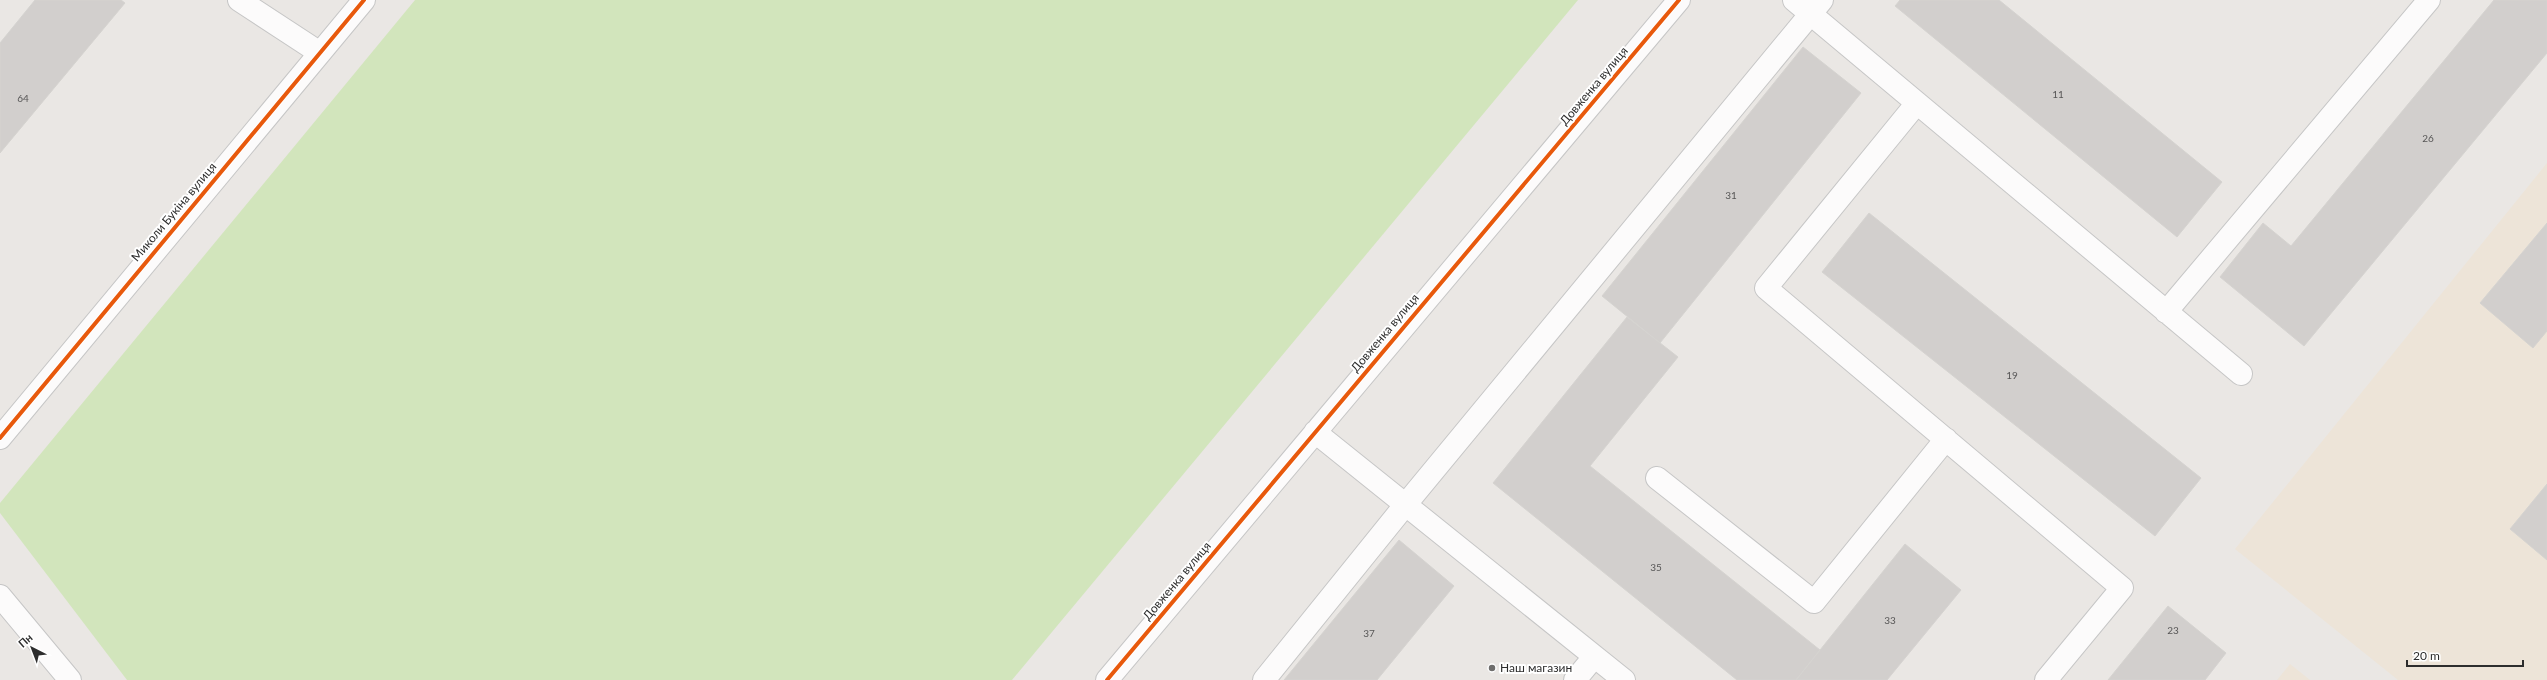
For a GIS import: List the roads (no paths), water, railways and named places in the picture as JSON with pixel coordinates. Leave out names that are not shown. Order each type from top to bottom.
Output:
[{"type":"street","points":[[239,0],[320,53]]},
{"type":"street","name":"Миколи Букіна вулиця","points":[[0,438],[364,0]]},
{"type":"street","name":"Довженка вулиця","points":[[1107,680],[1679,0]]},
{"type":"street","points":[[2166,312],[2429,0]]},
{"type":"street","points":[[1264,680],[1809,5],[1917,103],[2241,374]]},
{"type":"street","points":[[1917,103],[1766,288],[2122,588],[2046,680]]},
{"type":"street","points":[[1315,432],[1624,680]]},
{"type":"street","points":[[1658,478],[1814,602],[1946,439]]},
{"type":"street","points":[[0,596],[70,680]]},
{"type":"street","points":[[1575,680],[1594,657]]},
{"type":"place","name":"Наш магазин","points":[[1492,668]]}]
